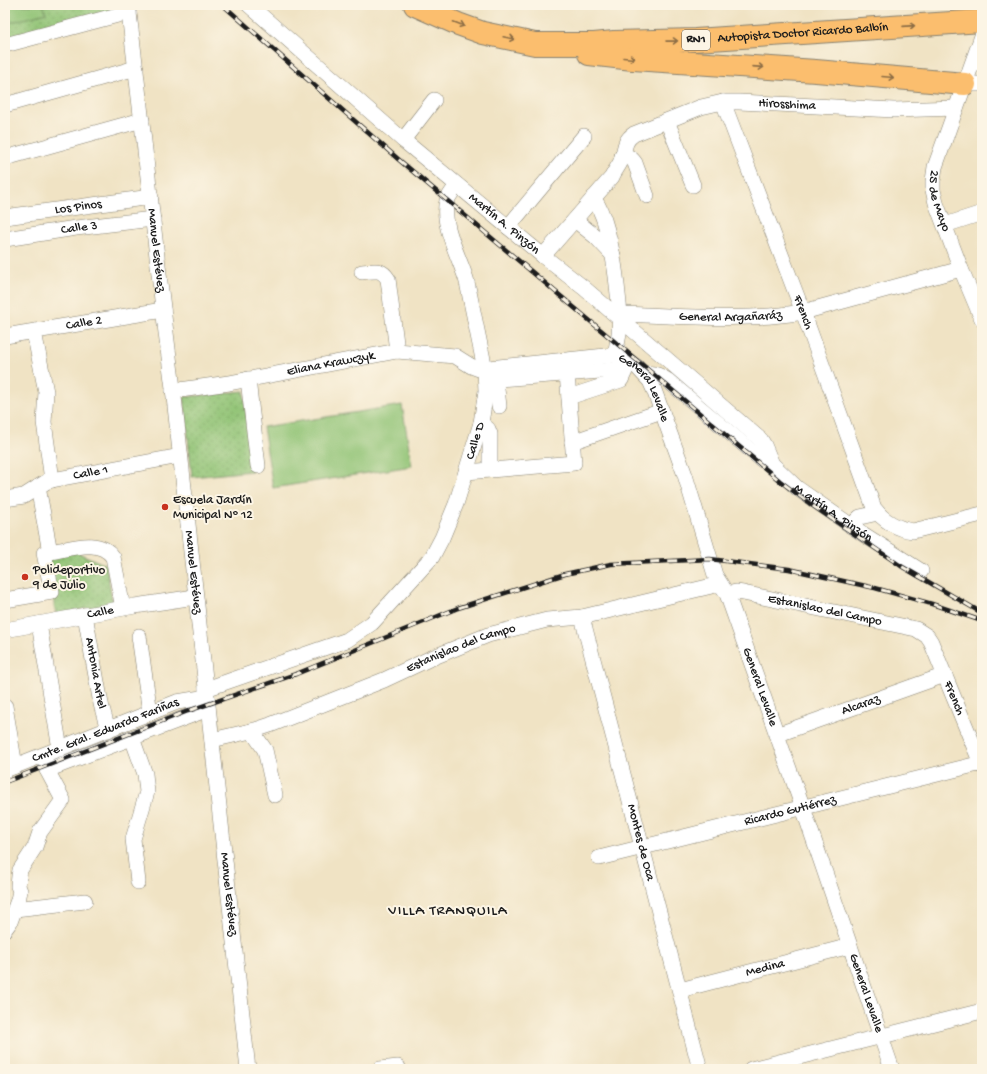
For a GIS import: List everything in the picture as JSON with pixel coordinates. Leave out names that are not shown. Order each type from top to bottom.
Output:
[{"type":"highway","name":"Autopista Doctor Ricardo Balbín","points":[[415,5],[483,33],[535,44],[594,44],[695,40],[982,22]]},
{"type":"highway","points":[[535,44],[562,50],[610,56],[808,70],[974,84]]},
{"type":"street","name":"Martín A. Pinzón","points":[[249,5],[403,140],[543,256],[621,317],[760,440]]},
{"type":"street","points":[[5,45],[129,9]]},
{"type":"street","name":"Manuel Estévez","points":[[129,9],[248,1069]]},
{"type":"street","name":"25 de Mayo","points":[[982,36],[974,84],[956,108],[935,167],[933,181],[933,190],[936,203],[982,319]]},
{"type":"street","points":[[5,105],[136,68]]},
{"type":"street","points":[[403,140],[434,100]]},
{"type":"street","name":"Hirosshima","points":[[624,149],[628,138],[634,134],[701,107],[723,102],[894,110],[956,108]]},
{"type":"street","name":"French","points":[[723,102],[803,312],[871,500],[882,517]]},
{"type":"street","points":[[5,158],[142,120]]},
{"type":"street","points":[[667,120],[693,185]]},
{"type":"street","points":[[508,227],[584,136]]},
{"type":"street","points":[[624,149],[635,163],[647,196]]},
{"type":"street","points":[[543,256],[612,177],[620,162],[624,149]]},
{"type":"street","name":"Calle D","points":[[207,698],[347,640],[372,623],[432,557],[442,538],[456,504],[481,423],[486,391],[485,369],[467,282],[448,228],[446,204],[457,185]]},
{"type":"street","name":"Los Pinos","points":[[5,217],[151,197]]},
{"type":"street","name":"General Levalle","points":[[593,198],[598,204],[614,255],[621,317],[618,344],[615,355],[628,366],[644,374],[650,381],[662,411],[696,506],[710,559],[723,589],[803,808],[892,1069]]},
{"type":"street","points":[[945,225],[982,213]]},
{"type":"street","name":"Calle 3","points":[[5,239],[76,228],[153,219]]},
{"type":"street","points":[[575,220],[596,237],[614,255]]},
{"type":"street","name":"General Argañaráz","points":[[621,317],[751,317],[784,315],[803,312],[961,269]]},
{"type":"street","points":[[362,272],[380,271],[385,273],[388,279],[397,351]]},
{"type":"street","name":"Calle 2","points":[[5,336],[163,310]]},
{"type":"street","points":[[34,332],[46,392],[44,422],[52,480]]},
{"type":"street","name":"Eliana Krawczyk","points":[[173,391],[229,383],[397,351],[455,356],[471,366],[479,369],[485,369]]},
{"type":"street","points":[[485,369],[615,355]]},
{"type":"street","points":[[499,406],[496,381],[499,379],[628,366]]},
{"type":"street","points":[[569,397],[621,380],[628,366]]},
{"type":"street","points":[[466,472],[574,463],[567,373]]},
{"type":"street","points":[[644,374],[648,373],[660,375],[668,380],[762,460],[772,464]]},
{"type":"street","points":[[248,379],[258,466]]},
{"type":"street","points":[[572,442],[662,411]]},
{"type":"street","points":[[481,423],[488,429],[490,434],[490,470]]},
{"type":"street","name":"M.artín A. Pinzón","points":[[760,440],[764,445],[772,464],[798,488],[851,526],[921,571]]},
{"type":"street","name":"Calle 1","points":[[5,499],[24,496],[46,482],[52,480],[180,456]]},
{"type":"street","points":[[38,488],[50,552]]},
{"type":"street","points":[[851,526],[860,516],[882,517],[903,530],[913,531],[982,514]]},
{"type":"street","points":[[5,600],[52,592],[44,553],[93,545],[102,547],[109,551],[113,557],[123,608]]},
{"type":"street","name":"Estanislao del Campo","points":[[212,740],[252,731],[377,682],[488,635],[547,620],[582,617],[723,589],[922,632]]},
{"type":"street","name":"Calle","points":[[5,630],[123,608],[195,597]]},
{"type":"street","name":"Antonia Artel","points":[[85,615],[100,704],[108,730]]},
{"type":"street","name":"Montes de Oca","points":[[582,617],[700,1069]]},
{"type":"street","points":[[39,624],[60,749]]},
{"type":"street","name":"French","points":[[922,632],[931,642],[982,764]]},
{"type":"street","points":[[139,636],[150,713]]},
{"type":"street","name":"Alcaraz","points":[[776,735],[945,675]]},
{"type":"street","points":[[47,770],[132,738],[207,698]]},
{"type":"street","name":"Cmte. Gral. Eduardo Fariñas","points":[[10,768],[184,700],[207,698]]},
{"type":"street","points":[[5,706],[10,768]]},
{"type":"street","points":[[252,731],[265,750],[275,795]]},
{"type":"street","points":[[132,738],[145,774],[147,792],[133,839],[138,882]]},
{"type":"street","points":[[5,930],[10,922],[18,900],[20,891],[18,886],[20,870],[35,847],[40,832],[63,800],[47,770],[44,755]]},
{"type":"street","name":"Ricardo Gutiérrez","points":[[599,858],[982,764]]},
{"type":"street","points":[[15,909],[85,901]]},
{"type":"street","name":"Medina","points":[[680,990],[850,946]]},
{"type":"street","points":[[751,1069],[982,1010]]},
{"type":"street","points":[[380,1069],[398,1067]]},
{"type":"green space","points":[[5,5],[122,5],[123,8],[5,41]]},
{"type":"green space","points":[[5,5],[43,5],[46,13],[8,23],[5,14]]},
{"type":"green space","points":[[244,391],[252,471],[192,477],[184,397]]},
{"type":"green space","points":[[402,405],[412,466],[273,488],[263,427]]},
{"type":"green space","points":[[76,552],[106,565],[113,604],[56,614],[45,558]]},
{"type":"railway","points":[[223,5],[398,159],[780,481],[813,506],[901,566],[982,613]]},
{"type":"railway","points":[[5,782],[188,711],[296,674],[458,608],[565,574],[611,564],[710,559],[789,569],[875,588],[932,604],[982,621]]},
{"type":"place","name":"Escuela Jardín Municipal Nº 12","points":[[165,507]]},
{"type":"place","name":"Polideportivo 9 de Julio","points":[[25,577]]},
{"type":"district","name":"VILLA TRANQUILA","points":[[448,911]]}]
